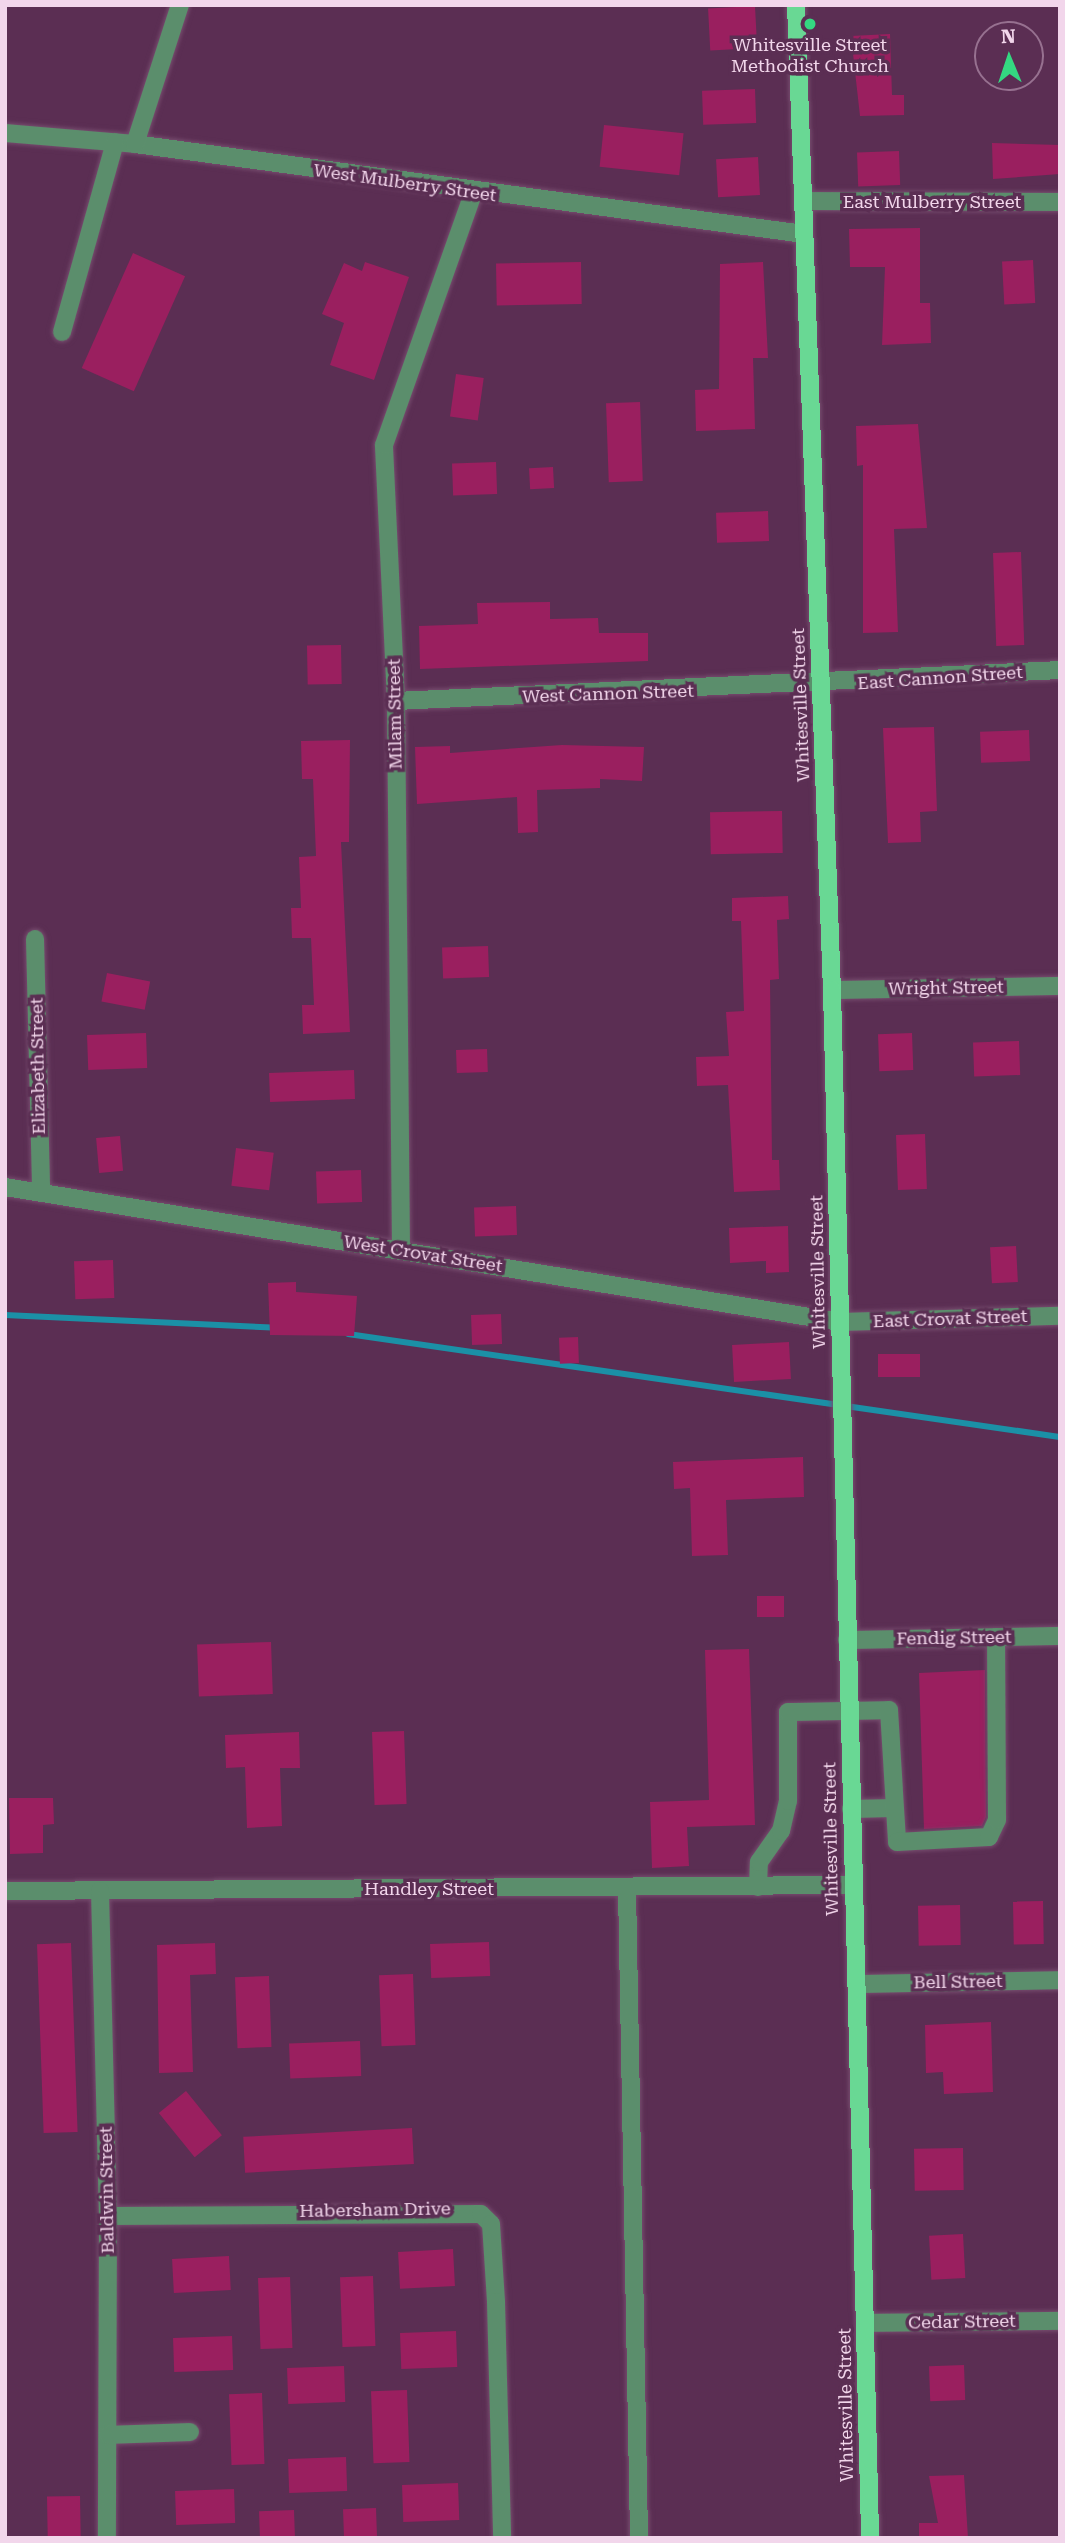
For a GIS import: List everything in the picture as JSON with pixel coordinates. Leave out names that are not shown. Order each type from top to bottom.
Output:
[{"type":"main road","name":"Whitesville Street","points":[[796,5],[832,990],[870,2538]]},
{"type":"street","points":[[135,144],[180,5]]},
{"type":"street","name":"West Mulberry Street","points":[[5,133],[135,144],[473,194],[804,234]]},
{"type":"street","points":[[62,332],[116,142]]},
{"type":"street","name":"Milam Street","points":[[401,1251],[396,701],[384,445],[473,194]]},
{"type":"street","name":"East Mulberry Street","points":[[803,201],[1060,202]]},
{"type":"street","name":"East Cannon Street","points":[[821,686],[1060,670]]},
{"type":"street","name":"West Cannon Street","points":[[396,701],[821,686]]},
{"type":"street","name":"Elizabeth Street","points":[[35,939],[41,1192]]},
{"type":"street","name":"Wright Street","points":[[832,990],[1060,986]]},
{"type":"street","name":"West Crovat Street","points":[[5,1187],[840,1322]]},
{"type":"street","name":"East Crovat Street","points":[[840,1322],[1060,1316]]},
{"type":"street","name":"Fendig Street","points":[[847,1640],[1060,1636]]},
{"type":"street","points":[[758,1887],[759,1862],[781,1831],[788,1801],[788,1712],[884,1707],[892,1715],[897,1842],[979,1841],[995,1829],[996,1637]]},
{"type":"street","points":[[851,1809],[894,1808]]},
{"type":"street","name":"Handley Street","points":[[5,1891],[853,1885]]},
{"type":"street","points":[[627,1888],[639,2538]]},
{"type":"street","name":"Baldwin Street","points":[[100,1891],[108,2216],[107,2538]]},
{"type":"street","name":"Bell Street","points":[[857,1984],[1060,1980]]},
{"type":"street","name":"Habersham Drive","points":[[108,2216],[466,2209],[481,2214],[491,2224],[496,2302],[502,2538]]},
{"type":"street","name":"Cedar Street","points":[[865,2323],[1060,2321]]},
{"type":"street","points":[[108,2435],[190,2432]]},
{"type":"building","points":[[755,6],[757,48],[710,50],[708,8]]},
{"type":"building","points":[[890,34],[892,95],[904,95],[904,115],[860,116],[851,36]]},
{"type":"building","points":[[755,89],[756,123],[703,125],[702,91]]},
{"type":"building","points":[[604,125],[684,133],[679,175],[600,167]]},
{"type":"building","points":[[992,143],[1060,145],[1060,174],[993,179]]},
{"type":"building","points":[[899,151],[900,185],[858,186],[857,152]]},
{"type":"building","points":[[758,157],[760,195],[718,197],[716,159]]},
{"type":"building","points":[[920,228],[920,303],[930,303],[931,343],[882,345],[885,267],[850,267],[849,229]]},
{"type":"building","points":[[133,253],[185,276],[134,391],[82,368]]},
{"type":"building","points":[[1033,260],[1035,303],[1004,305],[1002,262]]},
{"type":"building","points":[[365,262],[409,277],[374,380],[330,365],[344,323],[322,314],[344,263],[362,271]]},
{"type":"building","points":[[581,262],[582,304],[497,305],[496,263]]},
{"type":"building","points":[[763,262],[768,358],[753,358],[755,429],[696,431],[695,390],[719,389],[720,264]]},
{"type":"building","points":[[456,374],[484,378],[478,420],[450,417]]},
{"type":"building","points":[[640,402],[643,481],[609,482],[606,403]]},
{"type":"building","points":[[918,424],[927,528],[894,529],[898,632],[863,633],[863,465],[857,466],[856,426]]},
{"type":"building","points":[[496,462],[497,494],[453,496],[452,464]]},
{"type":"building","points":[[553,467],[554,488],[530,489],[529,468]]},
{"type":"building","points":[[768,511],[769,541],[717,543],[716,513]]},
{"type":"building","points":[[1021,552],[1024,645],[996,646],[993,553]]},
{"type":"building","points":[[550,602],[550,619],[598,618],[599,633],[648,633],[648,661],[420,669],[419,626],[478,624],[477,603]]},
{"type":"building","points":[[341,645],[342,684],[308,685],[307,646]]},
{"type":"building","points":[[934,727],[937,811],[920,812],[921,842],[888,843],[883,728]]},
{"type":"building","points":[[1029,730],[1030,761],[981,763],[980,732]]},
{"type":"building","points":[[350,740],[349,842],[341,842],[350,1032],[303,1034],[302,1005],[314,1005],[311,938],[292,938],[291,908],[301,908],[299,857],[316,856],[313,779],[302,779],[301,741]]},
{"type":"building","points":[[562,745],[644,747],[642,781],[600,779],[600,788],[537,790],[538,832],[518,833],[517,797],[417,804],[415,747],[450,746],[450,753]]},
{"type":"building","points":[[782,811],[783,853],[711,854],[710,812]]},
{"type":"building","points":[[788,896],[789,919],[777,920],[779,979],[770,980],[772,1160],[779,1160],[780,1190],[734,1192],[728,1085],[697,1086],[696,1057],[729,1056],[726,1012],[744,1011],[741,921],[732,921],[732,898]]},
{"type":"building","points":[[488,946],[489,977],[443,979],[442,948]]},
{"type":"building","points":[[107,973],[150,981],[145,1010],[101,1001]]},
{"type":"building","points":[[146,1033],[147,1068],[88,1070],[87,1035]]},
{"type":"building","points":[[912,1033],[913,1070],[879,1071],[878,1034]]},
{"type":"building","points":[[1019,1041],[1020,1075],[974,1077],[973,1043]]},
{"type":"building","points":[[487,1049],[488,1072],[457,1073],[456,1050]]},
{"type":"building","points":[[354,1070],[355,1099],[270,1102],[269,1073]]},
{"type":"building","points":[[925,1134],[927,1189],[898,1190],[896,1135]]},
{"type":"building","points":[[120,1136],[123,1171],[99,1173],[96,1138]]},
{"type":"building","points":[[236,1148],[274,1153],[269,1190],[231,1186]]},
{"type":"building","points":[[361,1170],[362,1202],[317,1204],[316,1172]]},
{"type":"building","points":[[516,1206],[517,1235],[475,1236],[474,1207]]},
{"type":"building","points":[[788,1226],[789,1272],[766,1273],[766,1261],[730,1263],[729,1228]]},
{"type":"building","points":[[1016,1246],[1018,1282],[992,1283],[990,1247]]},
{"type":"building","points":[[113,1260],[114,1298],[75,1299],[74,1261]]},
{"type":"building","points":[[296,1282],[296,1292],[357,1296],[354,1336],[270,1335],[268,1283]]},
{"type":"building","points":[[501,1314],[502,1344],[472,1345],[471,1315]]},
{"type":"building","points":[[578,1337],[579,1363],[560,1364],[559,1338]]},
{"type":"building","points":[[789,1342],[791,1379],[734,1382],[732,1345]]},
{"type":"building","points":[[878,1354],[920,1354],[920,1377],[878,1377]]},
{"type":"building","points":[[803,1457],[804,1497],[726,1500],[728,1555],[692,1556],[690,1488],[674,1489],[673,1462]]},
{"type":"building","points":[[757,1596],[784,1596],[784,1617],[757,1617]]},
{"type":"building","points":[[271,1642],[273,1694],[199,1697],[197,1645]]},
{"type":"building","points":[[749,1649],[755,1825],[687,1827],[689,1866],[652,1868],[650,1802],[709,1800],[705,1650]]},
{"type":"building","points":[[985,1670],[986,1817],[982,1826],[924,1829],[919,1673]]},
{"type":"building","points":[[404,1731],[407,1804],[375,1805],[372,1732]]},
{"type":"building","points":[[299,1732],[300,1768],[280,1768],[282,1826],[247,1828],[245,1767],[226,1768],[225,1735]]},
{"type":"building","points":[[9,1798],[53,1798],[54,1824],[43,1825],[43,1853],[10,1854]]},
{"type":"building","points":[[1043,1901],[1044,1944],[1014,1945],[1013,1902]]},
{"type":"building","points":[[960,1905],[961,1945],[919,1946],[918,1906]]},
{"type":"building","points":[[489,1942],[490,1976],[431,1978],[430,1944]]},
{"type":"building","points":[[71,1943],[78,2132],[44,2133],[37,1944]]},
{"type":"building","points":[[215,1943],[216,1974],[190,1975],[193,2072],[159,2073],[157,1945]]},
{"type":"building","points":[[413,1974],[415,2045],[381,2046],[379,1975]]},
{"type":"building","points":[[269,1976],[271,2047],[237,2048],[235,1977]]},
{"type":"building","points":[[991,2022],[993,2092],[944,2094],[943,2072],[926,2073],[925,2025]]},
{"type":"building","points":[[360,2041],[361,2076],[290,2078],[289,2043]]},
{"type":"building","points":[[186,2091],[222,2135],[195,2157],[159,2113]]},
{"type":"building","points":[[412,2128],[414,2164],[245,2173],[243,2137]]},
{"type":"building","points":[[963,2148],[964,2190],[915,2191],[914,2149]]},
{"type":"building","points":[[963,2234],[965,2278],[931,2280],[929,2236]]},
{"type":"building","points":[[453,2249],[455,2286],[400,2289],[398,2252]]},
{"type":"building","points":[[229,2256],[231,2290],[174,2293],[172,2259]]},
{"type":"building","points":[[373,2276],[375,2346],[342,2347],[340,2277]]},
{"type":"building","points":[[290,2277],[292,2348],[260,2349],[258,2278]]},
{"type":"building","points":[[456,2331],[457,2367],[401,2369],[400,2333]]},
{"type":"building","points":[[232,2336],[233,2370],[174,2372],[173,2338]]},
{"type":"building","points":[[964,2365],[965,2400],[930,2401],[929,2366]]},
{"type":"building","points":[[344,2366],[345,2402],[288,2404],[287,2368]]},
{"type":"building","points":[[407,2390],[410,2462],[374,2463],[371,2391]]},
{"type":"building","points":[[262,2393],[264,2464],[231,2465],[229,2394]]},
{"type":"building","points":[[346,2457],[347,2491],[289,2493],[288,2459]]},
{"type":"building","points":[[964,2475],[968,2538],[919,2538],[919,2523],[938,2523],[929,2476]]},
{"type":"building","points":[[458,2483],[459,2520],[403,2522],[402,2485]]},
{"type":"building","points":[[234,2489],[235,2523],[176,2525],[175,2491]]},
{"type":"building","points":[[80,2496],[81,2538],[48,2538],[47,2497]]},
{"type":"building","points":[[376,2508],[377,2538],[344,2538],[343,2509]]},
{"type":"building","points":[[294,2510],[295,2538],[260,2538],[259,2511]]},
{"type":"waterway","points":[[5,1315],[278,1328]]},
{"type":"waterway","points":[[348,1334],[1060,1437]]},
{"type":"place","name":"Whitesville Street Methodist Church","points":[[810,24]]}]
